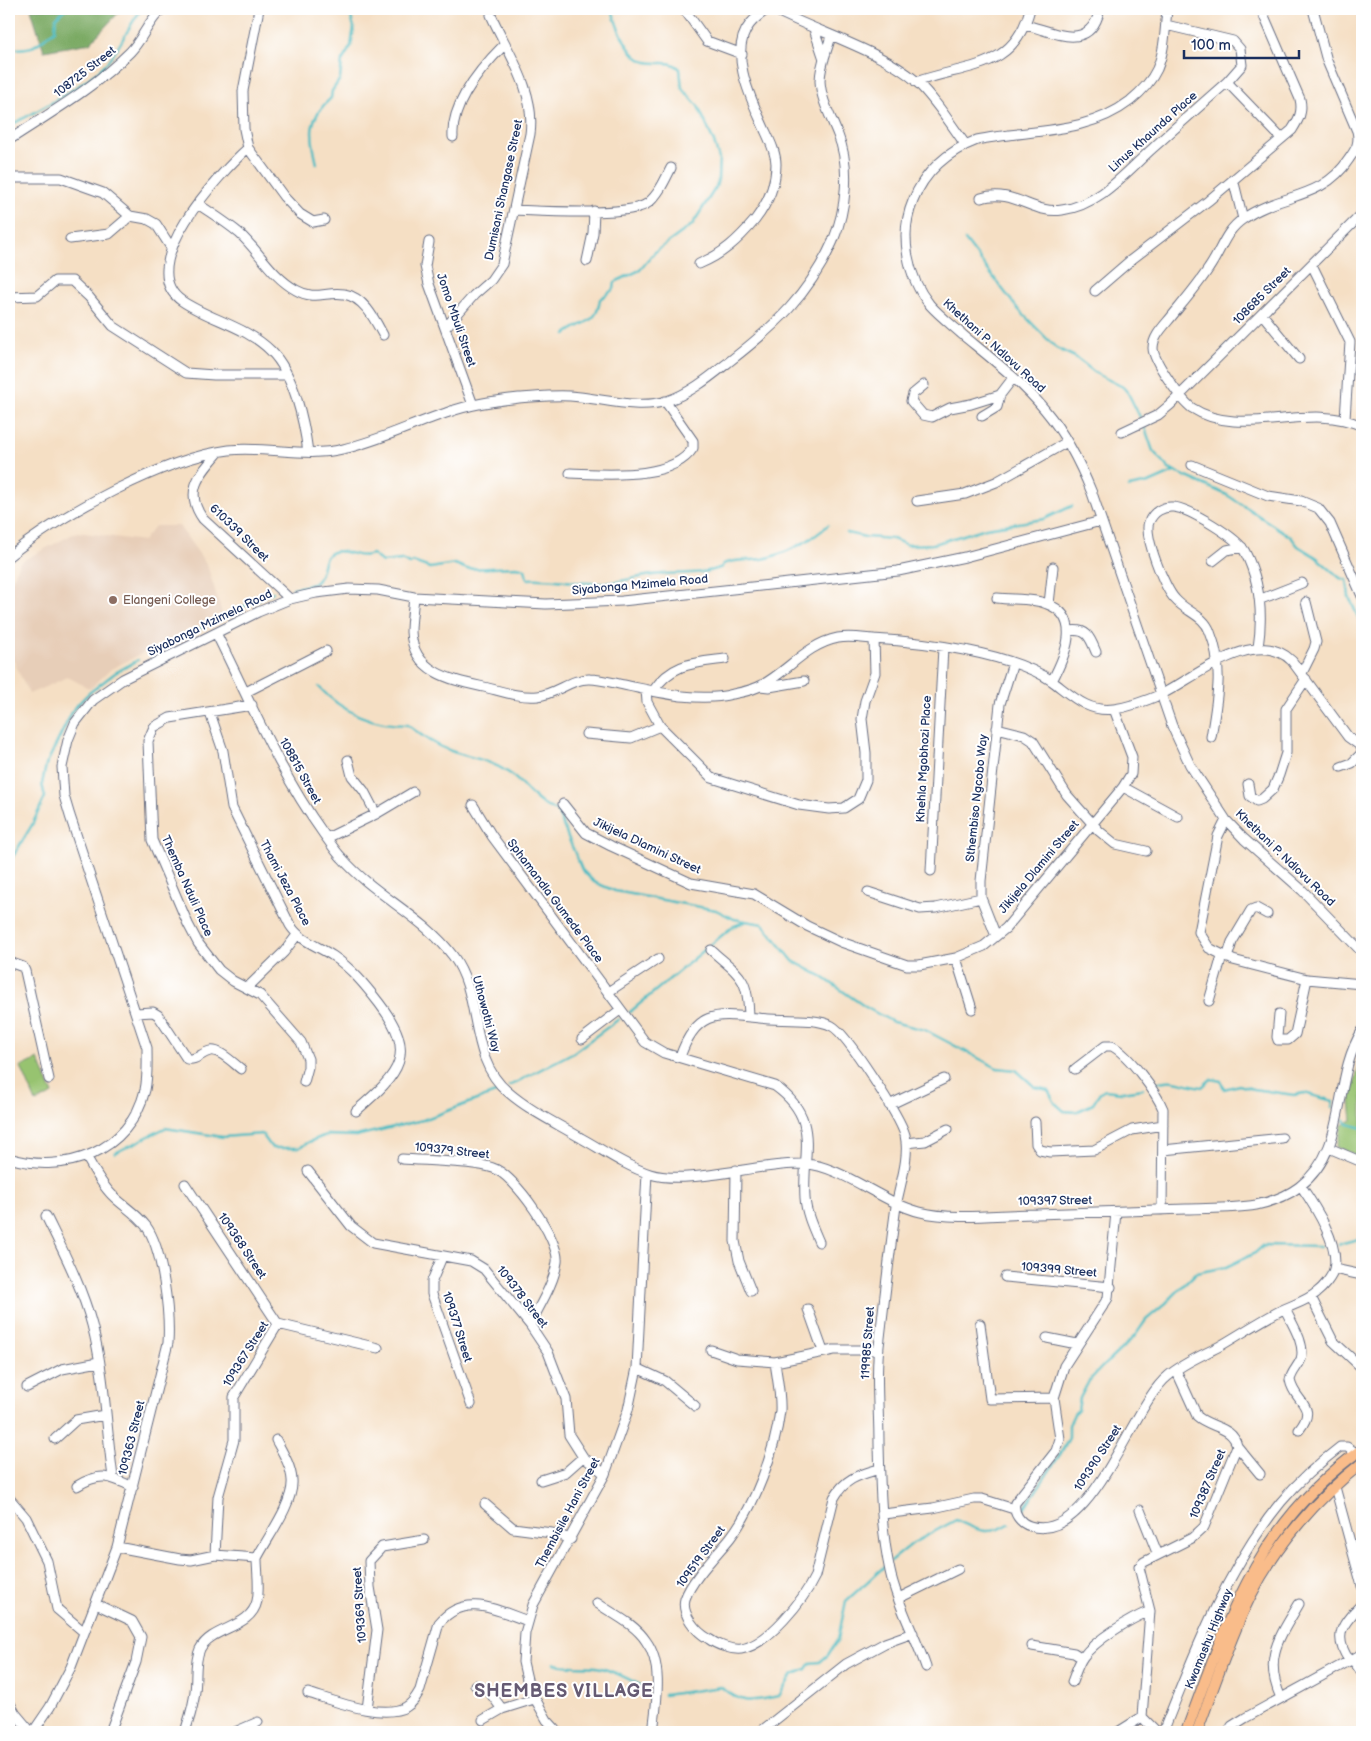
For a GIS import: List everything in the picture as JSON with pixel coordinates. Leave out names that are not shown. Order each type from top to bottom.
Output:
[{"type":"main road","name":"Kwamashu Highway","points":[[1186,1732],[1225,1626],[1245,1583],[1278,1531],[1316,1488],[1359,1451]]},
{"type":"main road","name":"Kwamashu Highway","points":[[1198,1732],[1251,1595],[1286,1539],[1335,1486],[1362,1463]]},
{"type":"street","name":"108725 Street","points":[[9,140],[50,115],[123,58],[138,43],[149,24],[162,9]]},
{"type":"street","points":[[259,9],[242,99],[248,148],[284,197],[300,214],[313,222],[324,220]]},
{"type":"street","points":[[684,9],[706,41],[742,54]]},
{"type":"street","points":[[699,264],[727,250],[740,238],[768,203],[774,183],[776,163],[773,148],[742,73],[742,54],[746,30],[750,24],[768,9]]},
{"type":"street","points":[[773,9],[884,61],[916,82],[941,110],[965,144]]},
{"type":"street","points":[[916,82],[993,61],[1013,44],[1026,25],[1030,9]]},
{"type":"street","points":[[1026,25],[1071,36],[1081,36],[1094,28],[1100,9]]},
{"type":"street","name":"Khethani P. Ndlovu Road","points":[[1167,9],[1161,56],[1154,76],[1142,90],[1113,113],[1086,124],[999,135],[965,144],[938,164],[915,196],[907,221],[909,260],[918,286],[931,306],[1013,378],[1046,410],[1067,442],[1085,476],[1161,694],[1190,765],[1226,820],[1244,839],[1302,890],[1362,952]]},
{"type":"street","points":[[1095,291],[1233,179],[1298,122],[1302,107],[1290,74],[1261,9]]},
{"type":"street","points":[[1313,9],[1324,53],[1361,138],[1356,149],[1342,170],[1325,185],[1243,219],[1232,228],[1211,266],[1155,340],[1154,354],[1180,396],[1192,408],[1219,420],[1233,422],[1282,418],[1345,419],[1362,426]]},
{"type":"street","name":"Dumisani Shangase Street","points":[[446,327],[498,271],[505,253],[533,117],[522,80],[491,16]]},
{"type":"street","name":"Linus Khaunda Place","points":[[981,198],[1000,194],[1040,208],[1059,211],[1084,205],[1111,187],[1228,82],[1242,65],[1242,54],[1237,44],[1223,38],[1166,26]]},
{"type":"street","points":[[814,29],[824,59]]},
{"type":"street","points":[[9,556],[60,520],[125,487],[181,463],[219,452],[246,450],[319,453],[346,449],[473,404],[549,396],[638,404],[665,401],[685,393],[702,383],[780,320],[809,284],[832,242],[844,198],[844,158],[842,144],[822,92],[821,68],[831,36]]},
{"type":"street","points":[[453,137],[454,116],[486,65],[504,45]]},
{"type":"street","points":[[1228,82],[1281,138]]},
{"type":"street","points":[[248,148],[220,174],[198,204],[172,249],[166,275],[171,292],[183,302],[254,338],[271,351],[286,375],[305,427],[308,452]]},
{"type":"street","points":[[514,210],[594,211],[641,207],[660,190],[671,168]]},
{"type":"street","points":[[9,178],[22,176],[66,180],[103,193],[130,216],[156,224],[172,249]]},
{"type":"street","points":[[1233,179],[1243,219]]},
{"type":"street","points":[[198,204],[239,234],[290,287],[312,296],[344,294],[351,297],[372,314],[382,335]]},
{"type":"street","points":[[587,261],[594,233],[594,211]]},
{"type":"street","name":"108685 Street","points":[[1122,432],[1158,415],[1180,396],[1362,214]]},
{"type":"street","points":[[70,239],[110,234],[130,216]]},
{"type":"street","name":"Jomo Mbuli Street","points":[[429,242],[426,256],[426,273],[473,404]]},
{"type":"street","points":[[1312,264],[1350,342],[1345,419]]},
{"type":"street","points":[[9,297],[37,296],[55,281],[72,281],[95,303],[113,326],[186,372],[214,375],[286,375]]},
{"type":"street","points":[[1262,314],[1299,359]]},
{"type":"street","points":[[982,416],[997,407],[1000,395],[1013,378]]},
{"type":"street","points":[[924,385],[913,394],[911,401],[923,415],[932,417],[950,408],[1000,395]]},
{"type":"street","points":[[570,473],[631,475],[672,465],[684,459],[693,448],[693,441],[665,401]]},
{"type":"street","points":[[917,501],[973,491],[996,482],[1067,442]]},
{"type":"street","name":"610339 Street","points":[[219,452],[198,478],[193,493],[196,509],[203,519],[290,599]]},
{"type":"street","points":[[1192,466],[1268,496],[1301,501],[1318,508],[1330,523],[1362,596]]},
{"type":"street","points":[[1211,737],[1219,662],[1209,629],[1203,620],[1177,602],[1169,590],[1153,552],[1147,528],[1155,512],[1168,507],[1178,508],[1228,533],[1242,547],[1261,599],[1258,648]]},
{"type":"street","name":"Siyabonga Mzimela Road","points":[[9,1158],[28,1164],[45,1165],[76,1161],[86,1156],[107,1145],[119,1135],[140,1105],[145,1090],[148,1070],[147,1048],[64,796],[62,767],[68,740],[83,711],[106,690],[216,633],[290,599],[316,593],[378,590],[414,597],[546,604],[597,603],[879,574],[965,557],[1101,521]]},
{"type":"street","points":[[1213,561],[1227,550],[1242,547]]},
{"type":"street","points":[[1049,604],[1053,567]]},
{"type":"street","points":[[1261,599],[1302,583]]},
{"type":"street","points":[[414,597],[411,632],[414,646],[430,669],[441,677],[460,683],[526,696],[549,694],[589,678],[673,695],[730,695],[760,686],[817,646],[839,638],[874,639],[943,648],[1013,663],[1052,681],[1085,705],[1098,709],[1114,709],[1161,694],[1219,662],[1258,648],[1282,652],[1304,676],[1348,737],[1362,747]]},
{"type":"street","points":[[997,598],[1049,604],[1064,618],[1069,631],[1065,653],[1052,681]]},
{"type":"street","points":[[1248,784],[1250,796],[1257,801],[1262,799],[1273,789],[1286,753],[1286,709],[1304,676],[1316,642],[1306,602]]},
{"type":"street","points":[[1069,631],[1084,631],[1089,635],[1096,652]]},
{"type":"street","name":"108815 Street","points":[[216,633],[299,800],[340,858]]},
{"type":"street","points":[[725,659],[689,664],[666,674],[650,691],[648,702],[660,726],[705,773],[719,781],[799,805],[829,809],[844,808],[858,800],[866,775],[862,719],[865,701],[876,673],[874,639]]},
{"type":"street","name":"Khehla Mgobhozi Place","points":[[931,872],[943,648]]},
{"type":"street","points":[[246,692],[326,651]]},
{"type":"street","name":"Sthembiso Ngcobo Way","points":[[996,936],[981,898],[997,728],[1002,696],[1013,663]]},
{"type":"street","points":[[760,686],[769,687],[804,681]]},
{"type":"street","name":"Themba Nduli Place","points":[[252,706],[170,718],[160,722],[151,730],[148,741],[151,834],[156,851],[198,943],[219,970],[266,1000],[301,1042],[308,1058],[304,1082]]},
{"type":"street","name":"Jikijela Dlamini Street","points":[[564,804],[577,824],[595,838],[691,883],[754,894],[807,926],[841,942],[879,957],[913,966],[956,958],[984,946],[996,936],[1013,920],[1123,787],[1131,774],[1132,757],[1114,709]]},
{"type":"street","name":"Thami Jeza Place","points":[[210,713],[223,752],[232,808],[297,935],[332,956],[356,974],[398,1030],[401,1047],[399,1061],[386,1082],[356,1111]]},
{"type":"street","points":[[586,734],[631,738],[660,726]]},
{"type":"street","points":[[997,728],[1024,734],[1033,741],[1067,795],[1092,824]]},
{"type":"street","points":[[1341,767],[1352,764],[1362,753]]},
{"type":"street","points":[[348,760],[352,776],[364,791],[376,814]]},
{"type":"street","points":[[1123,787],[1178,817]]},
{"type":"street","points":[[327,838],[376,814],[413,792]]},
{"type":"street","name":"Sphamandla Gumede Place","points":[[473,805],[492,836],[645,1042],[664,1053],[768,1083],[790,1096],[803,1117],[807,1144],[805,1199],[810,1221],[819,1242]]},
{"type":"street","points":[[1226,820],[1218,836],[1199,932],[1209,948],[1224,957],[1307,979],[1362,984]]},
{"type":"street","name":"Jikijela Dlamini Street","points":[[1092,824],[1112,842],[1146,851]]},
{"type":"street","name":"Uthowothi Way","points":[[340,858],[423,925],[453,957],[466,984],[480,1044],[487,1063],[504,1090],[527,1107],[605,1152],[648,1174]]},
{"type":"street","points":[[868,892],[920,909],[936,908],[981,898]]},
{"type":"street","points":[[1209,1001],[1224,957],[1251,910],[1256,908],[1267,914]]},
{"type":"street","points":[[247,988],[284,952],[297,935]]},
{"type":"street","points":[[711,950],[745,984],[748,993],[749,1017]]},
{"type":"street","points":[[956,958],[972,1008]]},
{"type":"street","points":[[608,992],[658,959]]},
{"type":"street","points":[[9,962],[23,967],[25,971],[49,1079]]},
{"type":"street","points":[[1279,1014],[1278,1040],[1288,1040],[1295,1034],[1307,979]]},
{"type":"street","points":[[582,1039],[620,1010]]},
{"type":"street","points":[[136,1013],[153,1012],[158,1015],[187,1059],[192,1060],[210,1052],[215,1052],[241,1069]]},
{"type":"street","points":[[680,1057],[687,1037],[698,1023],[714,1017],[749,1017],[826,1023],[834,1027],[849,1044],[902,1126],[906,1142],[924,1141],[948,1129]]},
{"type":"street","name":"109397 Street","points":[[648,1174],[661,1177],[689,1177],[736,1170],[807,1164],[840,1175],[897,1205],[927,1214],[965,1216],[1116,1212],[1253,1205],[1278,1198],[1301,1186],[1316,1170],[1329,1148],[1335,1131],[1348,1058],[1362,1032]]},
{"type":"street","points":[[1075,1069],[1106,1046],[1116,1048],[1157,1096],[1163,1109],[1162,1210]]},
{"type":"street","points":[[889,1105],[944,1079]]},
{"type":"street","points":[[1034,1122],[1036,1144],[1040,1150],[1050,1152],[1094,1150],[1132,1130],[1163,1125]]},
{"type":"street","points":[[1163,1150],[1282,1138]]},
{"type":"street","name":"119985 Street","points":[[906,1142],[878,1350],[879,1469],[890,1570],[926,1667]]},
{"type":"street","points":[[1329,1148],[1362,1162]]},
{"type":"street","name":"109363 Street","points":[[32,1732],[61,1690],[118,1547],[168,1343],[168,1319],[159,1260],[151,1235],[139,1218],[102,1184],[86,1156]]},
{"type":"street","name":"109379 Street","points":[[402,1159],[495,1168],[511,1181],[552,1239],[557,1256],[554,1272],[530,1325]]},
{"type":"street","points":[[736,1170],[735,1241],[739,1261],[751,1291]]},
{"type":"street","name":"109378 Street","points":[[308,1171],[359,1234],[381,1246],[471,1261],[484,1268],[530,1325],[548,1352],[566,1399],[569,1435],[583,1457],[605,1474]]},
{"type":"street","name":"Thembisile Hani Street","points":[[558,1732],[534,1699],[524,1668],[523,1646],[533,1606],[605,1474],[628,1410],[637,1368],[648,1174]]},
{"type":"street","name":"109368 Street","points":[[185,1184],[278,1324]]},
{"type":"street","points":[[1301,1186],[1322,1220],[1333,1247],[1334,1269],[1362,1275]]},
{"type":"street","points":[[883,1514],[933,1508],[974,1499],[1014,1509],[1018,1497],[1056,1451],[1060,1435],[1054,1398],[1061,1373],[1076,1344],[1104,1308],[1111,1287],[1116,1212]]},
{"type":"street","points":[[46,1216],[85,1302],[99,1362],[113,1476]]},
{"type":"street","name":"109377 Street","points":[[442,1257],[432,1281],[432,1294],[471,1404]]},
{"type":"street","name":"109390 Street","points":[[1014,1509],[1017,1516],[1025,1524],[1045,1528],[1064,1520],[1082,1505],[1097,1486],[1118,1454],[1152,1392],[1176,1370],[1285,1308],[1310,1297],[1325,1284],[1334,1269]]},
{"type":"street","name":"109399 Street","points":[[1005,1277],[1111,1287]]},
{"type":"street","points":[[1310,1297],[1333,1341],[1362,1368]]},
{"type":"street","points":[[1285,1308],[1302,1352],[1300,1360],[1291,1373],[1290,1380],[1308,1413],[1306,1422],[1299,1430]]},
{"type":"street","points":[[808,1309],[823,1351]]},
{"type":"street","name":"109367 Street","points":[[215,1555],[218,1497],[234,1440],[234,1397],[278,1324],[378,1348]]},
{"type":"street","points":[[980,1324],[990,1399],[1054,1398]]},
{"type":"street","points":[[1048,1338],[1076,1344]]},
{"type":"street","points":[[711,1350],[738,1359],[775,1362],[823,1351],[878,1350]]},
{"type":"street","points":[[27,1387],[62,1369],[99,1362]]},
{"type":"street","name":"109519 Street","points":[[775,1362],[780,1411],[769,1459],[741,1521],[693,1585],[685,1601],[686,1612],[702,1635],[709,1640],[730,1648],[740,1649],[761,1641],[789,1613],[811,1584],[815,1576],[834,1498],[839,1488],[853,1477],[879,1469]]},
{"type":"street","points":[[637,1368],[665,1381],[695,1406]]},
{"type":"street","name":"109387 Street","points":[[1142,1717],[1150,1611],[1139,1567],[1192,1538],[1204,1527],[1238,1446],[1234,1437],[1225,1430],[1202,1421],[1197,1416],[1176,1370]]},
{"type":"street","points":[[55,1439],[76,1420],[105,1415]]},
{"type":"street","points":[[185,1732],[195,1693],[197,1660],[200,1649],[211,1637],[244,1620],[253,1610],[258,1593],[257,1558],[281,1515],[292,1488],[291,1474],[286,1459],[276,1440]]},
{"type":"street","points":[[1238,1446],[1260,1474]]},
{"type":"street","points":[[1163,1732],[1210,1622],[1236,1570],[1281,1502],[1318,1465],[1340,1447],[1359,1451]]},
{"type":"street","points":[[541,1480],[566,1472],[583,1457]]},
{"type":"street","points":[[77,1486],[93,1479],[113,1476],[133,1487]]},
{"type":"street","points":[[1335,1486],[1362,1586]]},
{"type":"street","points":[[9,1498],[26,1518],[47,1562],[57,1608],[63,1616],[84,1632]]},
{"type":"street","points":[[486,1504],[513,1528],[552,1533],[571,1539]]},
{"type":"street","points":[[1140,1510],[1158,1555]]},
{"type":"street","name":"109369 Street","points":[[367,1709],[377,1630],[370,1587],[369,1561],[382,1547],[424,1540]]},
{"type":"street","points":[[118,1547],[180,1560],[191,1560],[215,1555],[257,1558]]},
{"type":"street","points":[[899,1598],[958,1569]]},
{"type":"street","points":[[597,1603],[630,1625],[646,1641],[650,1648],[656,1675],[653,1732]]},
{"type":"street","points":[[96,1604],[132,1621],[141,1637],[136,1662],[110,1732]]},
{"type":"street","points":[[1281,1698],[1273,1676],[1274,1651],[1285,1624],[1299,1604]]},
{"type":"street","points":[[1362,1604],[1344,1623],[1341,1630],[1341,1645],[1362,1674]]},
{"type":"street","points":[[308,1693],[367,1709],[398,1711],[407,1707],[415,1700],[423,1681],[439,1623],[454,1609],[475,1605],[528,1621]]},
{"type":"street","points":[[1072,1682],[1082,1658],[1121,1627],[1150,1611]]},
{"type":"street","points":[[1210,1622],[1225,1626]]},
{"type":"street","points":[[760,1732],[846,1664],[867,1652],[913,1633]]},
{"type":"street","points":[[1032,1646],[1074,1653],[1082,1658]]},
{"type":"street","points":[[1228,1732],[1238,1722],[1362,1654]]},
{"type":"street","points":[[475,1685],[488,1690],[502,1709]]},
{"type":"street","points":[[483,1720],[502,1709],[534,1699]]},
{"type":"street","points":[[9,1702],[15,1714],[32,1732]]},
{"type":"street","points":[[1118,1732],[1142,1717],[1157,1732]]},
{"type":"street","points":[[236,1732],[258,1722]]},
{"type":"shaded area","name":"Elangeni College","points":[[155,526],[179,526],[207,565],[222,613],[111,669],[90,689],[68,677],[29,694],[9,651],[9,587],[20,562],[77,532],[143,541]]},
{"type":"green space","points":[[31,9],[122,9],[90,43],[44,51]]},
{"type":"green space","points":[[1362,1054],[1362,1157],[1336,1147],[1342,1125],[1352,1120],[1350,1101]]},
{"type":"green space","points":[[38,1059],[53,1094],[36,1102],[21,1067]]},
{"type":"waterway","points":[[9,49],[35,46],[55,30],[56,18],[65,9]]},
{"type":"waterway","points":[[9,126],[62,96],[100,69],[114,54],[142,9]]},
{"type":"waterway","points":[[317,164],[312,128],[314,120],[331,98],[332,91],[340,79],[342,61],[351,46],[354,27],[350,14],[355,9]]},
{"type":"waterway","points":[[566,334],[593,318],[600,299],[614,289],[615,282],[640,270],[655,252],[692,225],[716,187],[718,179],[719,159],[714,142],[698,106],[682,88],[680,69],[668,63],[651,63],[640,60],[634,55],[620,32],[612,9]]},
{"type":"waterway","points":[[965,240],[1017,308],[1056,348],[1075,357],[1097,374],[1123,387],[1140,417]]},
{"type":"waterway","points":[[1145,428],[1153,451],[1169,469],[1227,495],[1291,537],[1298,546],[1316,557],[1340,578],[1347,580],[1349,597],[1362,626]]},
{"type":"waterway","points":[[1129,487],[1149,483],[1174,472]]},
{"type":"waterway","points":[[847,533],[865,537],[893,539],[907,545],[934,544],[986,528],[1044,519],[1072,506]]},
{"type":"waterway","points":[[293,588],[316,582],[319,579],[326,557],[338,551],[362,556],[372,554],[382,562],[401,560],[430,568],[455,564],[467,569],[517,567],[525,569],[527,579],[585,583],[610,582],[661,574],[706,572],[722,567],[723,564],[728,562],[762,559],[779,554],[806,541],[828,525]]},
{"type":"waterway","points":[[149,654],[273,592]]},
{"type":"waterway","points":[[9,863],[32,825],[45,797],[42,784],[46,765],[74,708],[89,693],[115,673],[138,660]]},
{"type":"waterway","points":[[319,687],[338,704],[359,716],[382,723],[408,725],[439,746],[502,768],[537,800],[557,811],[582,870],[594,882],[615,891],[716,910],[734,919],[763,924],[793,961],[821,976],[867,1008],[893,1022],[925,1030],[997,1068],[1016,1070],[1035,1087],[1048,1090],[1055,1103],[1064,1111],[1076,1112],[1093,1104],[1100,1093],[1105,1090],[1121,1092],[1143,1089]]},
{"type":"waterway","points":[[630,1012],[732,927],[746,921]]},
{"type":"waterway","points":[[509,1086],[574,1052],[619,1019]]},
{"type":"waterway","points":[[1154,1084],[1172,1081],[1202,1087],[1211,1079],[1221,1081],[1224,1089],[1239,1085],[1294,1095],[1304,1093],[1333,1101],[1332,1107]]},
{"type":"waterway","points":[[115,1153],[165,1128],[223,1137],[262,1134],[272,1148],[299,1148],[326,1135],[356,1136],[423,1120],[498,1092]]},
{"type":"waterway","points":[[1344,1120],[1348,1124],[1362,1128]]},
{"type":"waterway","points":[[1339,1244],[1362,1238]]},
{"type":"waterway","points":[[1022,1512],[1069,1438],[1069,1425],[1078,1410],[1080,1398],[1089,1381],[1135,1336],[1146,1320],[1196,1273],[1226,1267],[1255,1253],[1264,1245],[1321,1246]]},
{"type":"waterway","points":[[891,1561],[913,1543],[956,1520],[982,1531],[995,1530],[1009,1524]]},
{"type":"waterway","points":[[664,1695],[721,1687],[742,1700],[779,1696],[792,1675],[806,1669],[810,1663],[820,1662],[828,1655],[838,1639],[846,1601],[887,1564]]},
{"type":"waterway","points":[[554,1663],[558,1665],[601,1668],[619,1674],[646,1688]]},
{"type":"place","name":"Elangeni College","points":[[113,600]]},
{"type":"district","name":"SHEMBES VILLAGE","points":[[564,1691]]}]
